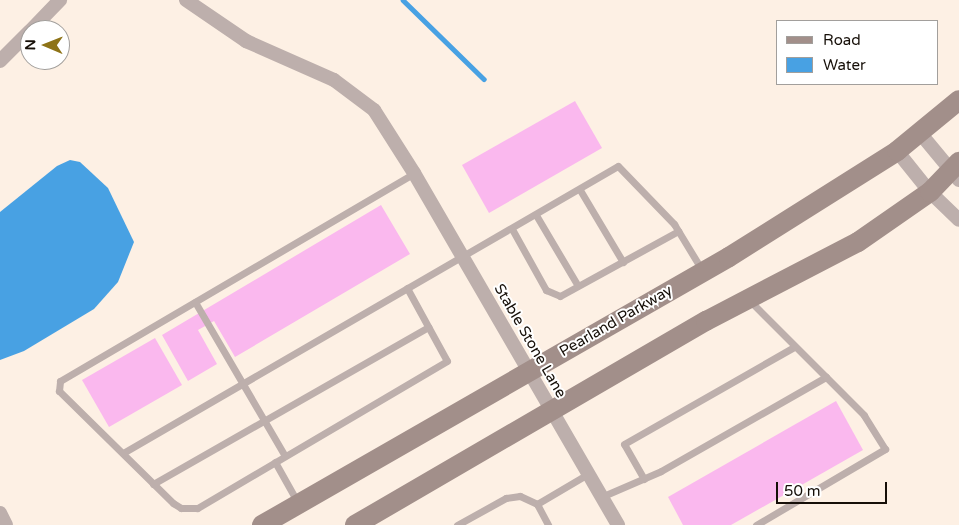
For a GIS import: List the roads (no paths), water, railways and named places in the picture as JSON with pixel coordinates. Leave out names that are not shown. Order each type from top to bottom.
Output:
[{"type":"main road","name":"Pearland Parkway","points":[[262,525],[703,272],[897,151],[959,100]]},
{"type":"main road","points":[[355,525],[706,322],[858,242],[930,192],[956,171]]},
{"type":"street","points":[[40,20],[60,0]]},
{"type":"street","name":"Stable Stone Lane","points":[[186,0],[246,41],[334,80],[374,110],[414,173],[618,525]]},
{"type":"street","points":[[0,61],[20,40]]},
{"type":"street","points":[[920,132],[956,171]]},
{"type":"street","points":[[897,151],[930,192],[959,220]]},
{"type":"street","points":[[0,514],[6,525]]},
{"type":"lane","points":[[123,453],[462,256],[580,190],[618,166],[678,231],[703,272]]},
{"type":"lane","points":[[407,288],[447,361],[197,508],[181,508],[153,484],[59,391],[60,381],[414,173]]},
{"type":"lane","points":[[580,190],[623,262]]},
{"type":"lane","points":[[536,215],[578,286]]},
{"type":"lane","points":[[512,229],[546,290],[560,296],[678,231]]},
{"type":"lane","points":[[749,300],[864,415],[885,449],[756,525]]},
{"type":"lane","points":[[195,302],[285,456]]},
{"type":"lane","points":[[153,484],[428,327]]},
{"type":"lane","points":[[644,479],[624,444],[794,347]]},
{"type":"lane","points":[[601,497],[644,479],[826,377]]},
{"type":"lane","points":[[275,462],[299,504]]},
{"type":"lane","points":[[536,504],[588,474]]},
{"type":"lane","points":[[458,525],[506,498],[520,496],[536,504],[548,525]]},
{"type":"water","points":[[70,160],[80,162],[108,188],[134,242],[118,282],[94,309],[24,351],[0,360],[0,212],[57,166]]},
{"type":"waterway","points":[[403,0],[484,79]]}]
